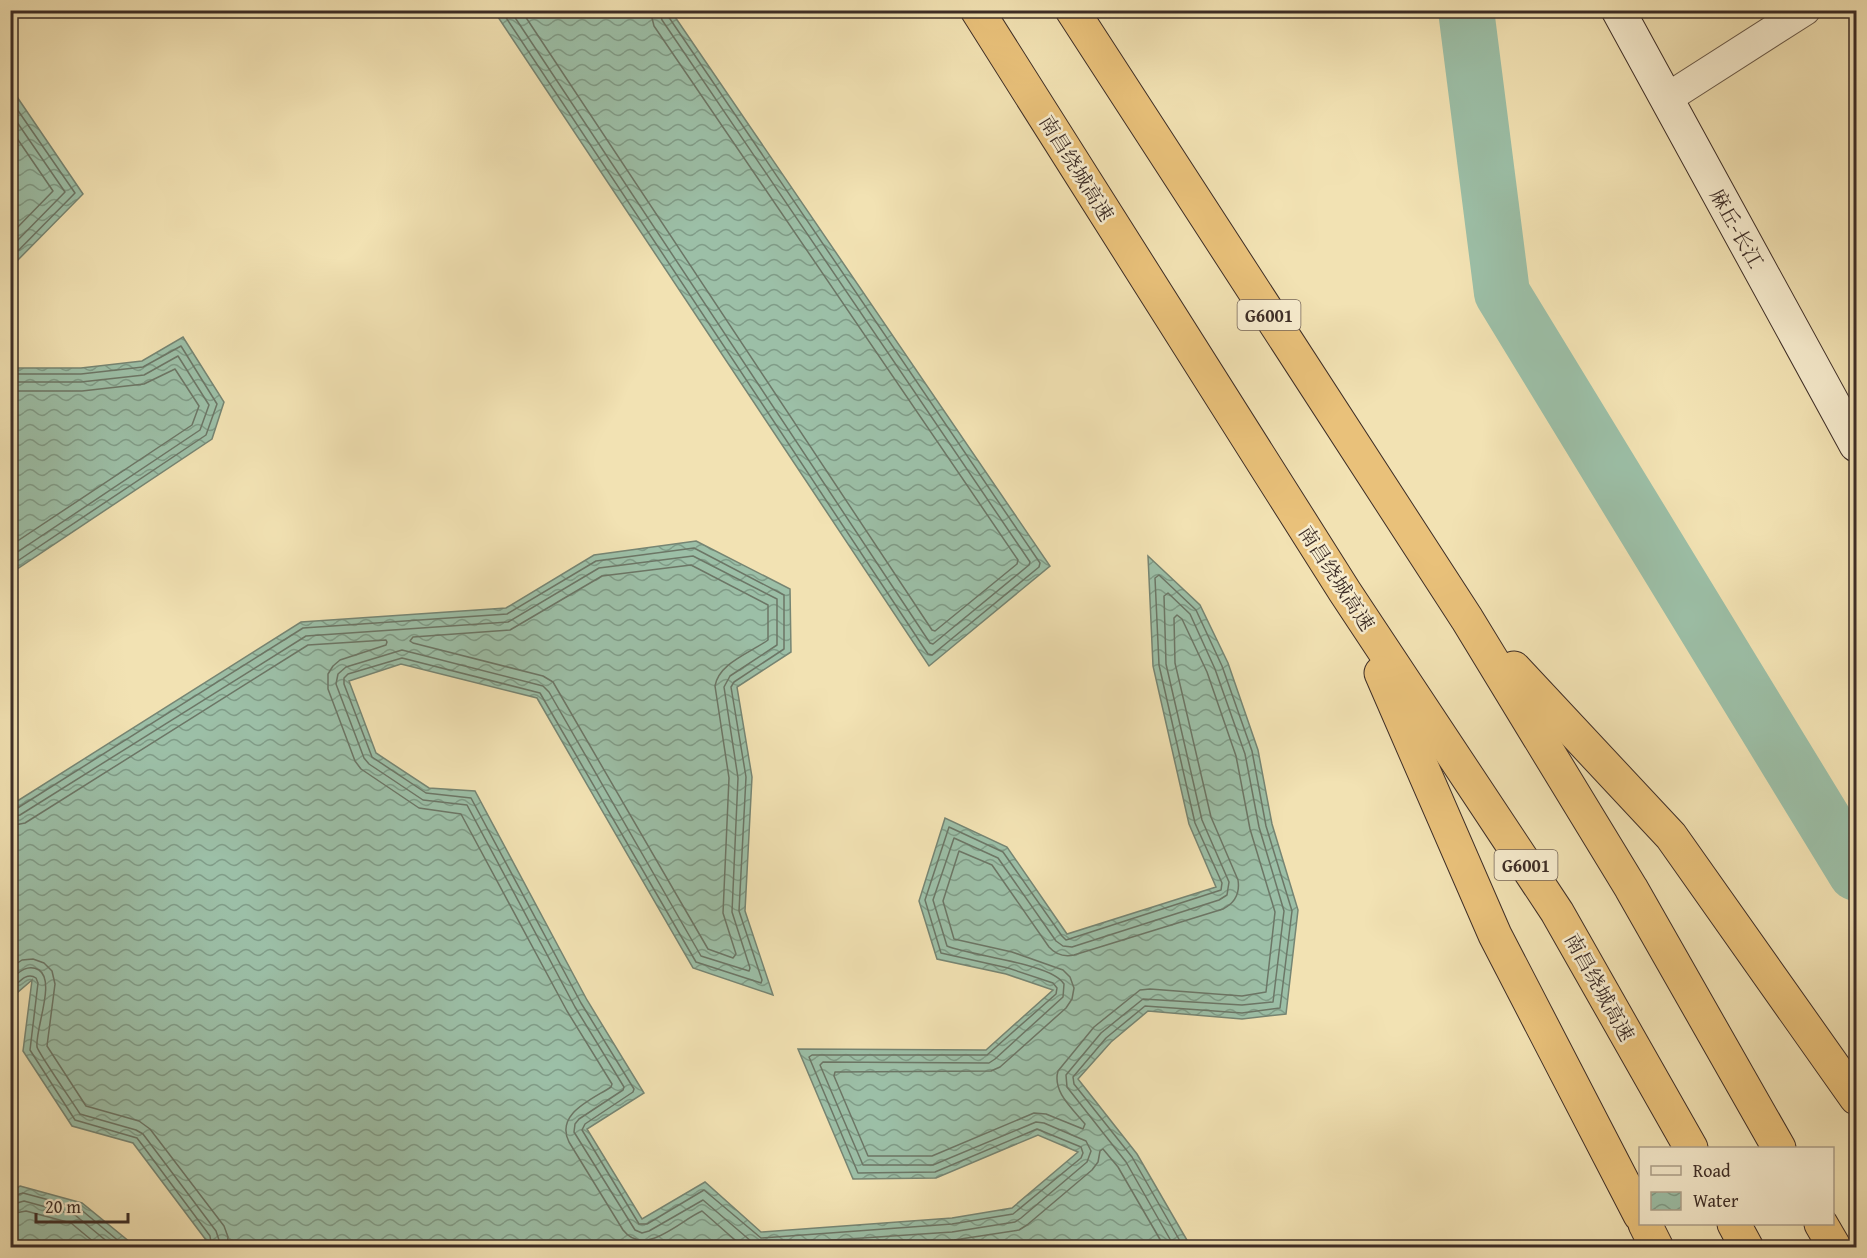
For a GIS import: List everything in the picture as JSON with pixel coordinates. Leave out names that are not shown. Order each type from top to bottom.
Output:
[{"type":"highway","name":"南昌绕城高速","points":[[977,10],[1345,592],[1557,912],[1690,1147]]},
{"type":"highway","name":"G6001","points":[[1072,10],[1467,619],[1631,888],[1778,1147]]},
{"type":"highway","points":[[1345,592],[1495,935],[1639,1211]]},
{"type":"highway","points":[[1467,619],[1671,836],[1857,1098]]},
{"type":"highway","points":[[1646,1225],[1657,1248]]},
{"type":"highway","points":[[1735,1225],[1747,1248]]},
{"type":"highway","points":[[1822,1225],[1835,1248]]},
{"type":"street","name":"麻丘-长江","points":[[1618,10],[1857,445]]},
{"type":"street","points":[[1666,99],[1805,10]]},
{"type":"water","points":[[494,11],[671,11],[1050,566],[929,666]]},
{"type":"water","points":[[11,88],[83,194],[10,267]]},
{"type":"water","points":[[183,337],[224,402],[212,439],[11,573],[11,368],[81,368],[142,361]]},
{"type":"water","points":[[696,541],[790,589],[791,652],[737,687],[752,777],[745,911],[773,995],[693,968],[537,698],[401,664],[349,681],[376,753],[429,788],[475,791],[587,1000],[644,1093],[587,1129],[642,1219],[705,1182],[761,1232],[952,1218],[1012,1208],[1078,1152],[1038,1135],[936,1178],[853,1179],[798,1049],[986,1050],[1053,990],[1006,974],[937,959],[919,901],[945,818],[1007,847],[1067,934],[1216,887],[1189,824],[1153,666],[1148,556],[1200,605],[1228,663],[1258,750],[1272,824],[1298,910],[1286,1014],[1242,1019],[1148,1011],[1111,1042],[1078,1079],[1137,1154],[1191,1247],[189,1247],[206,1240],[133,1143],[72,1126],[23,1051],[32,980],[11,998],[11,805],[301,622],[506,608],[594,555]]},
{"type":"water","points":[[20,1186],[82,1203],[136,1247],[11,1247],[11,1193]]},
{"type":"waterway","points":[[1466,10],[1502,293],[1856,873]]}]
